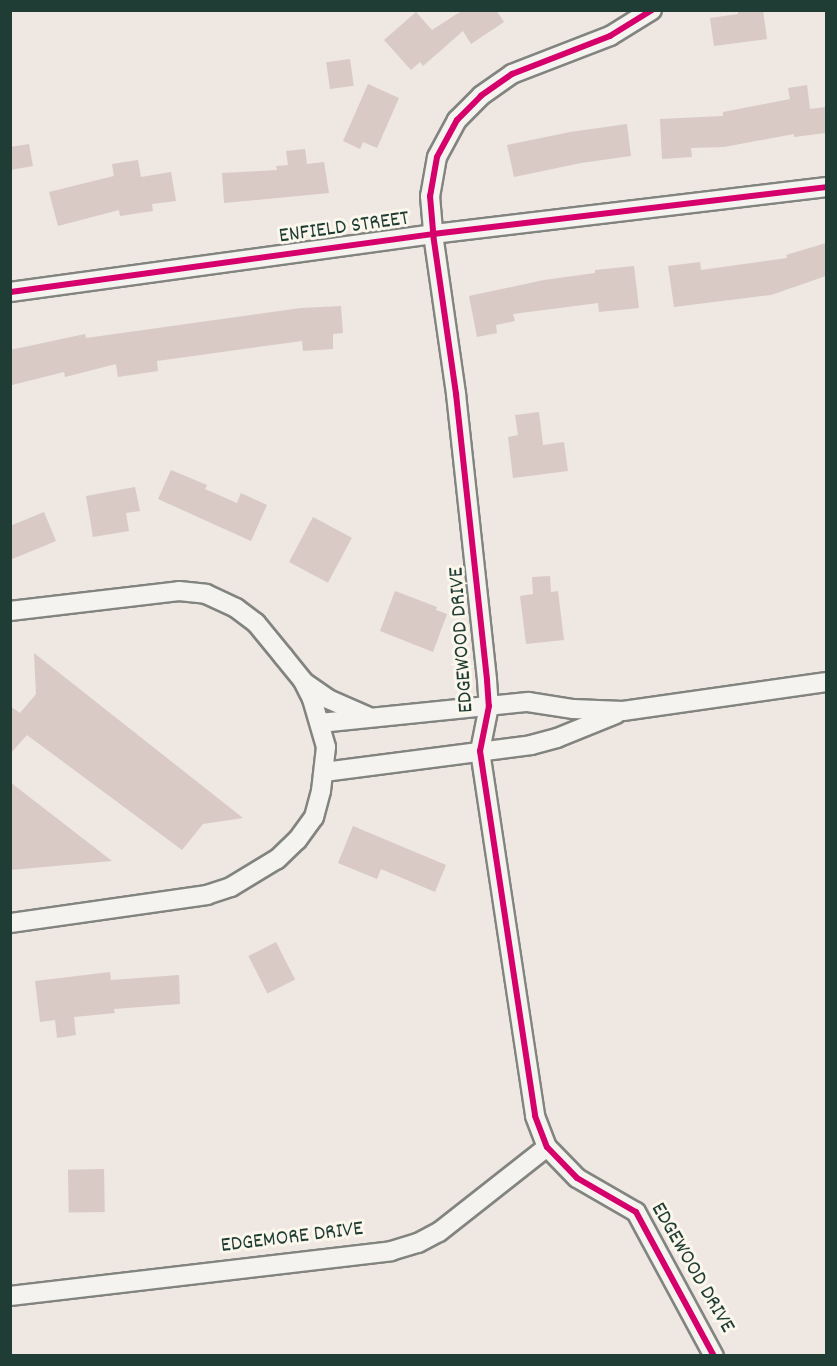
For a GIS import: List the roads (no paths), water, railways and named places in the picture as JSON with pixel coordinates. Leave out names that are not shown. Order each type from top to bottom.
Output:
[{"type":"street","name":"EDGEWOOD DRIVE","points":[[652,10],[610,36],[512,74],[481,96],[457,120],[437,158],[430,196],[433,234],[456,394],[489,706],[480,751],[535,1116],[547,1147],[577,1178],[636,1212],[714,1356]]},
{"type":"street","name":"ENFIELD STREET","points":[[10,292],[433,234],[826,187]]},
{"type":"street","points":[[10,611],[179,591],[206,594],[236,608],[256,623],[303,681],[328,699],[371,718]]},
{"type":"street","points":[[10,923],[207,895],[231,887],[277,859],[297,840],[314,817],[324,772],[326,747],[320,723],[303,681]]},
{"type":"street","points":[[320,723],[528,702],[573,709],[623,711],[826,682]]},
{"type":"street","points":[[324,772],[531,745],[557,738],[623,711]]},
{"type":"street","name":"EDGEMORE DRIVE","points":[[10,1296],[391,1251],[418,1244],[439,1232],[547,1147]]}]
